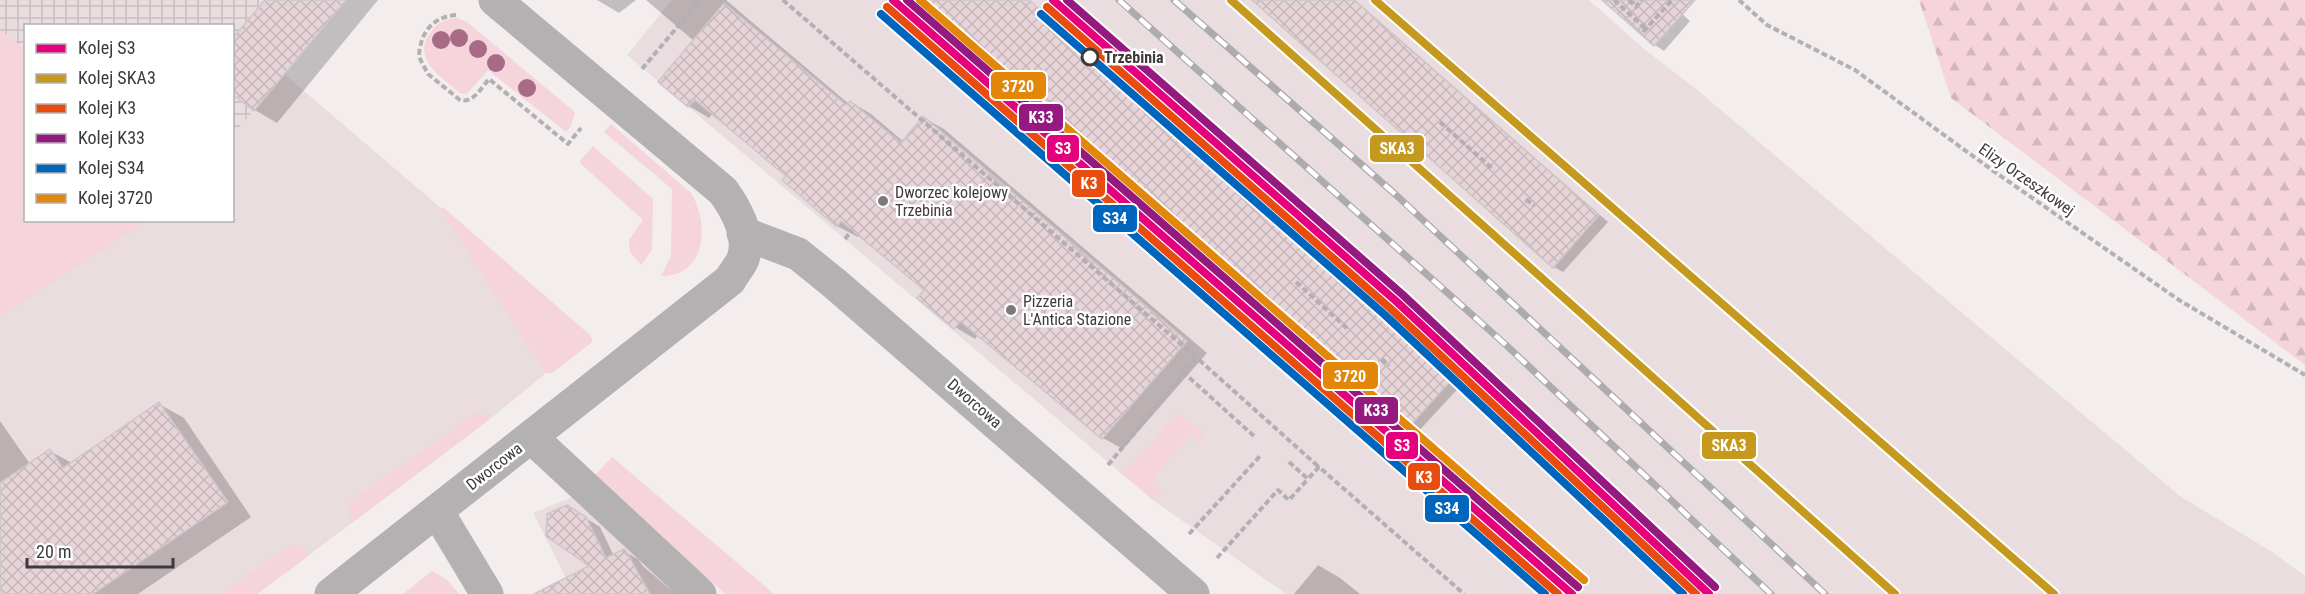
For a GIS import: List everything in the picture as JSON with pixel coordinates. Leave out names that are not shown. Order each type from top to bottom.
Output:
[{"type":"street","name":"Dworcowa","points":[[331,594],[729,280],[743,258],[743,233],[737,210],[723,190],[495,0]]},
{"type":"street","name":"Dworcowa","points":[[743,233],[798,254],[1193,594]]},
{"type":"street","points":[[531,437],[700,594]]},
{"type":"street","points":[[437,511],[488,594]]},
{"type":"path","points":[[638,74],[700,0]]},
{"type":"path","points":[[783,0],[1197,358],[1464,594]]},
{"type":"path","points":[[1614,0],[1644,31],[1672,0]]},
{"type":"path","points":[[1629,0],[1636,7],[1642,0]]},
{"type":"path","name":"Elizy Orzeszkowej","points":[[1739,0],[1767,25],[1854,70],[1992,170],[2179,300],[2305,375]]},
{"type":"path","points":[[463,9],[457,15],[444,16],[434,21],[423,34],[419,57],[428,74],[460,100],[466,101],[471,100],[489,79],[568,144],[584,125]]},
{"type":"path","points":[[1440,122],[1494,170]]},
{"type":"path","points":[[1526,200],[1534,206]]},
{"type":"path","points":[[844,239],[852,230]]},
{"type":"path","points":[[1296,282],[1349,330]]},
{"type":"path","points":[[1102,473],[1197,358]]},
{"type":"path","points":[[1382,359],[1389,366]]},
{"type":"path","points":[[1184,373],[1254,436]]},
{"type":"path","points":[[1183,541],[1260,456]]},
{"type":"path","points":[[1289,462],[1308,479]]},
{"type":"path","points":[[1210,565],[1278,490],[1289,500],[1319,467]]},
{"type":"shaded area","points":[[0,0],[346,0],[234,134],[234,24],[24,24],[24,48],[0,30]]},
{"type":"shaded area","points":[[672,0],[1589,0],[1643,48],[1696,89],[2180,496],[2272,552],[2305,576],[2305,594],[1286,594],[1153,500],[627,55]]},
{"type":"shaded area","points":[[0,30],[24,48],[24,222],[234,222],[234,134],[284,74],[591,336],[592,342],[552,373],[546,373],[490,419],[257,594],[0,594]]},
{"type":"shaded area","points":[[575,496],[680,594],[574,594],[533,513]]},
{"type":"green space","points":[[1919,0],[2305,0],[2305,365],[1951,98]]},
{"type":"green space","points":[[457,18],[467,22],[575,112],[571,126],[566,132],[488,70],[467,94],[462,94],[438,74],[426,58],[424,50],[426,40],[440,23]]},
{"type":"green space","points":[[0,30],[24,48],[24,222],[145,222],[0,317]]},
{"type":"green space","points":[[611,124],[691,193],[697,205],[701,219],[700,246],[695,258],[687,268],[676,274],[661,276],[671,256],[672,189],[604,132]]},
{"type":"green space","points":[[593,146],[653,199],[652,250],[641,265],[630,252],[629,240],[643,220],[579,162]]},
{"type":"green space","points":[[443,207],[591,336],[592,342],[552,373],[546,373],[440,210]]},
{"type":"green space","points":[[477,412],[490,419],[352,523],[349,513],[350,502]]},
{"type":"green space","points":[[1178,412],[1204,434],[1199,441],[1191,434],[1152,480],[1162,489],[1153,500],[1120,472],[1126,465],[1130,467]]},
{"type":"green space","points":[[612,457],[774,594],[726,594],[591,480]]},
{"type":"green space","points":[[292,544],[303,546],[310,555],[257,594],[221,594]]},
{"type":"green space","points":[[432,571],[447,580],[459,594],[403,594]]},
{"type":"building","points":[[265,0],[346,0],[254,111],[234,96],[234,37]]},
{"type":"building","points":[[916,0],[1029,0],[1225,170],[1455,376],[1407,429],[1078,138]]},
{"type":"building","points":[[1252,0],[1354,0],[1599,215],[1553,268]]},
{"type":"building","points":[[1602,0],[1695,0],[1654,46]]},
{"type":"building","name":"Dworzec kolejowy Trzebinia","points":[[724,3],[846,105],[850,101],[901,143],[923,116],[1187,341],[1102,439],[960,321],[954,329],[917,298],[924,290],[841,221],[837,227],[782,180],[786,176],[695,100],[688,107],[658,82]]},
{"type":"building","points":[[159,402],[228,502],[93,594],[0,594],[0,483],[50,449],[63,468]]},
{"type":"building","points":[[567,505],[586,517],[606,558],[624,549],[626,551],[650,594],[534,594],[589,566],[546,536],[547,514]]},
{"type":"railway","points":[[1119,0],[1506,345],[1771,594]]},
{"type":"railway","points":[[1174,0],[1395,194],[1825,594]]},
{"type":"rail line","name":"S3","points":[[893,0],[1572,594]]},
{"type":"rail line","name":"K33","points":[[907,0],[1578,587]]},
{"type":"rail line","name":"3720","points":[[920,0],[1584,580]]},
{"type":"rail line","name":"S3","points":[[1053,0],[1397,302],[1709,594]]},
{"type":"rail line","name":"K33","points":[[1067,0],[1403,295],[1715,587]]},
{"type":"rail line","name":"SKA3","points":[[1231,0],[1895,594]]},
{"type":"rail line","name":"SKA3","points":[[1375,0],[2054,594]]},
{"type":"rail line","name":"K3","points":[[887,7],[1558,594]]},
{"type":"rail line","name":"K3","points":[[1047,7],[1391,309],[1696,594]]},
{"type":"rail line","name":"S34","points":[[881,14],[1545,594]]},
{"type":"rail line","name":"S34","points":[[1041,14],[1385,315],[1683,594]]},
{"type":"place","name":"Trzebinia","points":[[1090,57]]},
{"type":"place","name":"Dworzec kolejowy Trzebinia","points":[[883,201]]},
{"type":"place","name":"Pizzeria L'Antica Stazione","points":[[1011,310]]}]
